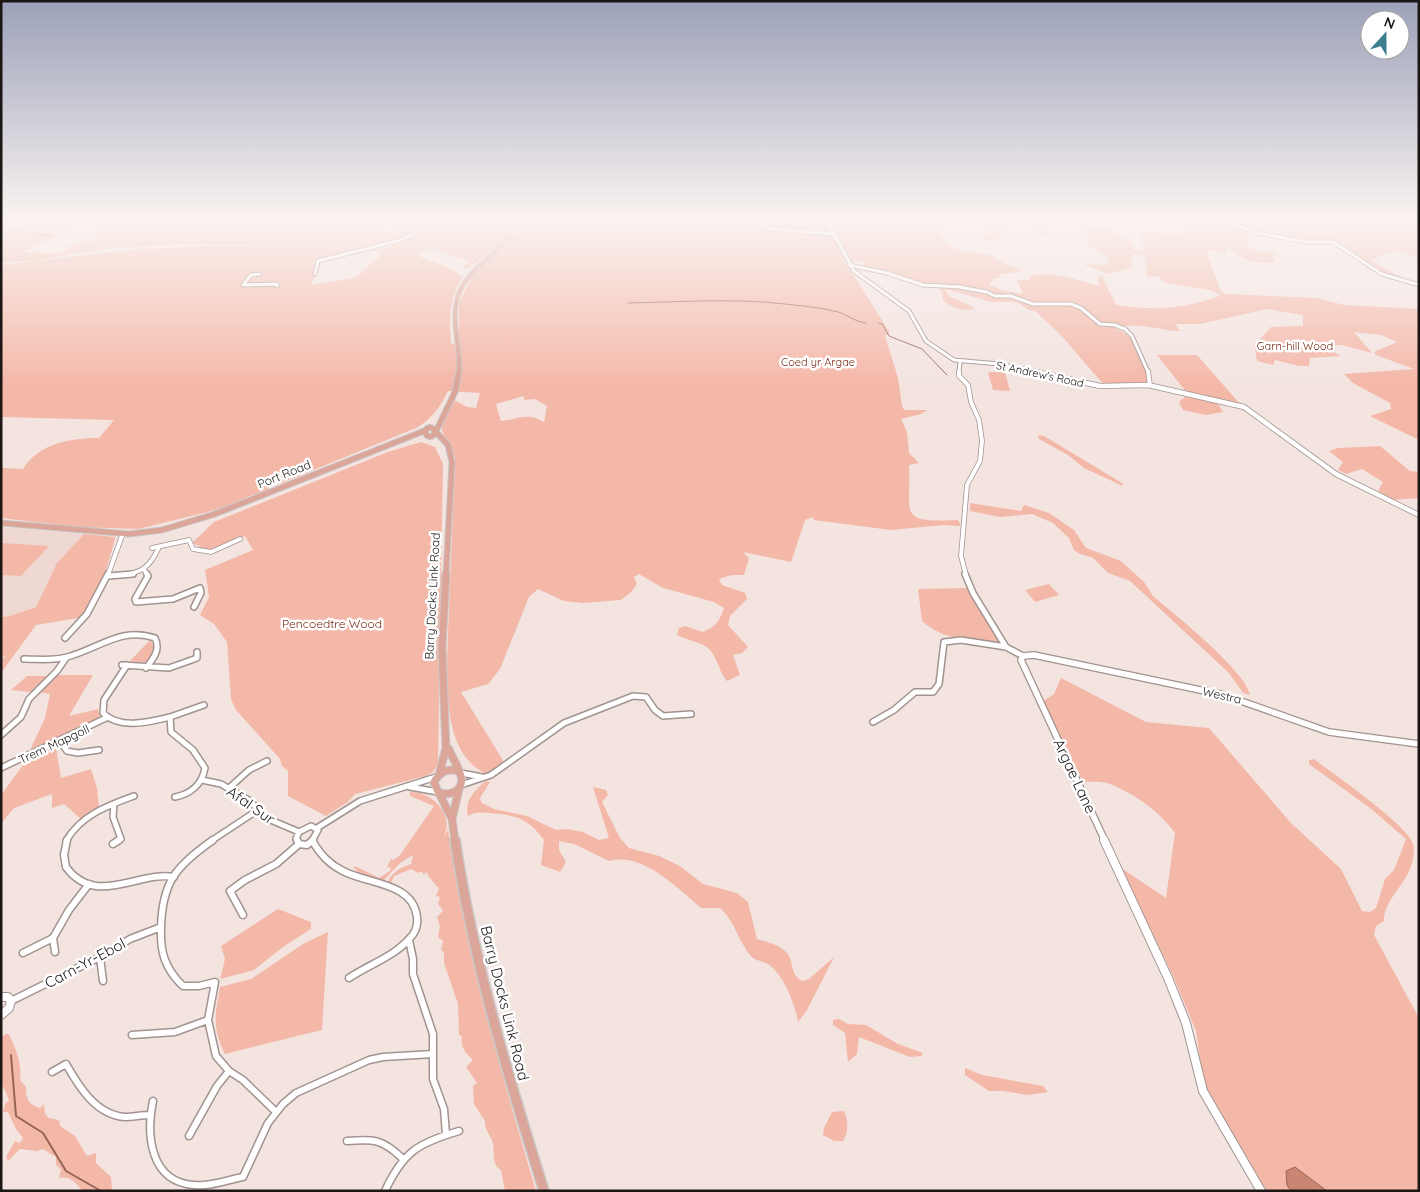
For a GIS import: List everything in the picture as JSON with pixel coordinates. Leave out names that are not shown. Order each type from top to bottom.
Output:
[{"type":"main road","points":[[427,432],[434,428],[436,431],[459,378],[457,304],[459,290],[470,274]]},
{"type":"main road","points":[[427,432],[446,406]]},
{"type":"main road","name":"Barry Docks Link Road","points":[[436,431],[444,438],[452,462],[441,672],[446,748],[437,776]]},
{"type":"main road","points":[[427,432],[448,448]]},
{"type":"main road","name":"Port Road","points":[[1,523],[122,533],[152,531],[215,514],[392,443],[427,432]]},
{"type":"main road","name":"Barry Docks Link Road","points":[[446,748],[449,749],[460,772]]},
{"type":"main road","points":[[449,769],[460,772],[460,787],[451,794],[438,793],[434,786],[437,776],[449,769]]},
{"type":"main road","name":"Barry Docks Link Road","points":[[452,819],[460,787]]},
{"type":"main road","name":"Barry Docks Link Road","points":[[438,793],[452,819],[459,865],[484,983],[513,1091],[544,1191]]},
{"type":"street","points":[[260,274],[251,275],[242,285],[277,284],[277,286]]},
{"type":"street","name":"St Andrew's Road","points":[[860,274],[912,315],[920,333],[930,344],[960,362],[999,364],[1100,386],[1150,385],[1244,407],[1336,474],[1419,515]]},
{"type":"street","points":[[889,274],[923,285],[960,287],[987,292],[995,296],[1011,296],[1033,304],[1072,305],[1081,308],[1100,324],[1115,325],[1125,329],[1132,336],[1150,376],[1150,385]]},
{"type":"street","points":[[1382,274],[1419,285]]},
{"type":"street","points":[[960,362],[959,376],[968,385],[971,402],[979,420],[982,441],[980,461],[966,485],[961,556],[973,593],[1006,647]]},
{"type":"street","points":[[64,638],[89,613],[109,576],[122,533]]},
{"type":"street","points":[[152,548],[189,540],[193,549],[201,554],[212,552],[240,539]]},
{"type":"street","points":[[109,576],[145,571],[153,564],[159,546]]},
{"type":"street","points":[[145,571],[148,576],[135,599],[136,602],[173,599],[200,588],[201,594],[194,607]]},
{"type":"street","points":[[24,659],[66,658],[128,633],[145,633],[155,638],[158,648],[155,656],[146,668]]},
{"type":"street","points":[[873,722],[894,710],[915,692],[933,692],[939,684],[944,642],[961,640],[1006,647],[1023,656]]},
{"type":"street","points":[[197,652],[197,658],[169,668],[146,668],[125,665],[104,700],[102,707],[106,718],[118,722],[137,723],[170,717],[204,706]]},
{"type":"street","name":"Westra","points":[[1023,656],[1034,655],[1224,695],[1250,702],[1329,732],[1419,744]]},
{"type":"street","name":"Argae Lane","points":[[1023,656],[1022,665],[1168,978],[1186,1023],[1203,1091],[1261,1191]]},
{"type":"street","points":[[1,735],[21,718],[29,699],[57,671],[66,658]]},
{"type":"street","points":[[460,787],[486,777],[511,762],[564,723],[633,696],[640,695],[650,699],[659,714],[664,716],[690,714]]},
{"type":"street","points":[[170,717],[169,727],[172,732],[184,740],[204,764],[205,772],[202,780],[195,788],[181,800],[176,797]]},
{"type":"street","name":"Trem Mapgoll","points":[[1,768],[106,718]]},
{"type":"street","points":[[60,741],[67,751],[78,753],[99,750]]},
{"type":"street","points":[[229,788],[249,770],[267,761]]},
{"type":"street","points":[[460,772],[486,777]]},
{"type":"street","points":[[299,844],[296,838],[299,832],[308,826],[317,828],[360,801],[410,788],[437,776]]},
{"type":"street","name":"Afal Sur","points":[[202,780],[216,782],[229,788],[250,801],[266,818],[299,832]]},
{"type":"street","points":[[410,788],[438,793]]},
{"type":"street","points":[[134,796],[89,816],[72,831],[64,847],[63,856],[68,871],[89,884],[105,888],[138,882],[156,875],[174,877]]},
{"type":"street","points":[[113,844],[121,839],[114,817],[114,804]]},
{"type":"street","points":[[258,810],[193,855],[174,877],[164,897],[159,941],[166,967],[183,986],[199,986],[216,982],[208,1020],[216,1056],[229,1071],[243,1080],[275,1111]]},
{"type":"street","points":[[243,916],[230,891],[245,880],[276,864],[299,844],[307,845],[313,842],[318,833],[317,828]]},
{"type":"street","points":[[313,842],[324,859],[340,870],[365,881],[400,891],[412,904],[418,924],[409,940],[349,978]]},
{"type":"street","points":[[54,952],[54,938],[60,922],[71,904],[89,884]]},
{"type":"street","name":"Carn-Yr-Ebol","points":[[11,1001],[100,957],[130,939],[161,926]]},
{"type":"street","points":[[23,953],[54,938]]},
{"type":"street","points":[[409,940],[414,959],[413,974],[425,1005],[433,1034],[433,1079],[444,1109],[446,1135]]},
{"type":"street","points":[[100,957],[103,981]]},
{"type":"street","points":[[1,997],[8,997],[11,1001],[8,1008],[1,1015]]},
{"type":"street","points":[[132,1036],[174,1032],[208,1020]]},
{"type":"street","points":[[153,1101],[149,1115],[148,1142],[153,1158],[166,1175],[186,1184],[207,1184],[243,1177],[254,1149],[275,1111],[305,1087],[362,1061],[385,1057],[413,1058],[433,1054]]},
{"type":"street","points":[[52,1072],[66,1064],[80,1087],[104,1111],[124,1117],[149,1115]]},
{"type":"street","points":[[189,1136],[216,1086],[229,1071]]},
{"type":"street","points":[[385,1191],[402,1158],[416,1145],[459,1131]]},
{"type":"street","points":[[347,1141],[378,1138],[386,1142],[402,1158]]},
{"type":"shaded area","points":[[1,527],[84,534],[57,563],[36,607],[10,616],[1,617]]},
{"type":"shaded area","points":[[1295,1167],[1327,1191],[1291,1191],[1287,1185],[1286,1171]]},
{"type":"green space","name":"Coed yr Argae","points":[[1,274],[316,274],[311,285],[355,278],[360,274],[459,274],[463,277],[455,292],[451,309],[451,344],[459,343],[459,302],[474,274],[853,274],[890,333],[885,336],[898,378],[904,410],[928,410],[921,414],[901,419],[907,432],[909,453],[919,463],[909,465],[909,505],[911,512],[916,517],[924,520],[958,520],[961,526],[944,525],[891,530],[814,520],[813,517],[805,520],[791,562],[743,552],[749,558],[744,575],[732,575],[719,579],[722,585],[745,593],[747,599],[730,616],[728,625],[748,647],[742,653],[733,655],[740,675],[727,681],[715,657],[707,647],[677,635],[679,628],[685,626],[703,632],[714,626],[721,617],[724,608],[714,602],[663,588],[639,574],[634,577],[637,584],[621,600],[583,603],[564,601],[538,589],[529,597],[500,669],[488,684],[461,692],[504,762],[493,772],[486,774],[473,765],[463,753],[456,739],[449,707],[447,659],[455,457],[442,428],[444,417],[452,399],[467,407],[476,408],[480,393],[448,391],[435,412],[416,428],[282,483],[274,480],[269,482],[270,486],[268,489],[216,510],[138,529],[76,527],[1,518],[1,468],[23,469],[38,453],[56,444],[78,439],[99,438],[114,420],[1,417]],"holes":[[[524,396],[524,400],[535,399],[547,406],[544,422],[532,417],[501,421],[496,404]]]},
{"type":"green space","name":"Garn-hill Wood","points":[[881,274],[1007,274],[998,275],[1001,277],[993,279],[989,285],[1002,290],[1023,294],[1017,280],[1029,280],[1030,276],[1039,274],[1056,275],[1099,286],[1098,276],[1102,276],[1116,305],[1169,308],[1208,300],[1221,295],[1209,290],[1166,283],[1157,276],[1147,277],[1147,274],[1214,274],[1221,292],[1227,294],[1317,298],[1344,305],[1419,309],[1419,440],[1370,416],[1391,409],[1390,403],[1353,383],[1344,374],[1414,369],[1376,355],[1374,352],[1397,342],[1381,335],[1354,332],[1372,353],[1342,345],[1330,345],[1328,349],[1341,356],[1310,358],[1309,366],[1299,366],[1275,360],[1273,365],[1257,361],[1254,345],[1271,327],[1303,326],[1303,315],[1267,309],[1200,324],[1175,324],[1180,331],[1138,326],[1123,327],[1117,329],[1128,336],[1134,343],[1148,382],[1104,385],[1060,334],[1035,311],[1029,310],[1017,302],[992,302],[945,289],[949,296],[975,308],[962,310],[943,300],[942,292],[939,288],[920,285]]},
{"type":"green space","points":[[1384,274],[1394,274],[1398,276],[1391,278]]},
{"type":"green space","points":[[1157,355],[1197,355],[1240,404],[1187,393]]},
{"type":"green space","points":[[988,372],[1005,372],[1010,391],[993,390]]},
{"type":"green space","points":[[1186,396],[1217,402],[1223,412],[1206,415],[1183,410],[1179,402]]},
{"type":"green space","points":[[1038,435],[1044,436],[1122,483],[1123,486],[1084,468],[1068,455],[1039,439]]},
{"type":"green space","name":"Pencoedtre Wood","points":[[421,442],[435,447],[443,464],[438,764],[433,772],[426,776],[355,794],[348,802],[326,816],[288,796],[288,771],[282,766],[280,759],[236,710],[231,699],[227,642],[214,624],[200,615],[209,597],[205,570],[253,550],[245,536],[209,552],[196,549],[200,546],[193,542],[214,522],[388,452]]},
{"type":"green space","points":[[1380,446],[1410,471],[1419,472],[1419,498],[1393,500],[1378,491],[1383,482],[1362,469],[1346,474],[1338,470],[1343,462],[1329,451],[1338,448]]},
{"type":"green space","points":[[970,503],[1021,511],[1024,505],[1049,513],[1074,530],[1086,548],[1121,561],[1144,582],[1153,596],[1223,658],[1246,685],[1250,695],[1243,693],[1229,673],[1130,581],[1108,573],[1093,558],[1074,550],[1069,538],[1053,523],[1032,514],[1000,517],[970,511]]},
{"type":"green space","points":[[84,534],[115,537],[115,539],[104,578],[84,617],[36,625],[1,673],[1,660],[7,655],[1,658],[1,617],[10,616],[36,607],[57,563]]},
{"type":"green space","points":[[1,543],[49,546],[21,576],[1,575]]},
{"type":"green space","points":[[1049,584],[1059,595],[1035,602],[1025,590]]},
{"type":"green space","points":[[969,588],[1000,644],[949,636],[931,628],[922,621],[918,589]]},
{"type":"green space","points":[[150,640],[153,651],[147,662],[129,662]]},
{"type":"green space","points":[[56,675],[93,675],[69,716],[98,709],[100,719],[32,751],[31,748],[45,718],[50,694],[38,692]]},
{"type":"green space","points":[[27,676],[48,676],[30,692],[11,690]]},
{"type":"green space","points":[[1061,678],[1146,722],[1209,728],[1291,823],[1341,869],[1362,911],[1370,912],[1376,908],[1385,879],[1394,870],[1406,839],[1370,808],[1309,764],[1309,760],[1314,759],[1352,787],[1398,824],[1408,835],[1414,846],[1412,863],[1406,878],[1388,906],[1384,921],[1376,926],[1374,935],[1419,1018],[1419,1191],[1267,1191],[1204,1089],[1196,1031],[1174,978],[1121,868],[1166,898],[1175,833],[1146,804],[1129,793],[1107,783],[1083,782],[1042,702],[1054,694]]},
{"type":"green space","points":[[56,748],[61,778],[91,769],[97,788],[99,808],[81,819],[64,804],[52,808],[52,794],[14,808],[1,824],[1,795],[23,765],[24,760]]},
{"type":"green space","points":[[486,781],[490,782],[480,798],[482,803],[494,809],[527,816],[556,830],[567,829],[583,832],[599,840],[609,838],[593,787],[606,790],[608,795],[602,802],[620,838],[629,848],[659,856],[680,866],[703,884],[737,893],[748,902],[757,939],[774,944],[784,950],[789,957],[795,975],[802,981],[809,979],[834,957],[807,1010],[798,1022],[784,982],[768,964],[751,956],[729,919],[720,908],[701,908],[670,882],[647,867],[622,860],[609,861],[574,844],[559,841],[559,850],[566,862],[560,872],[541,865],[544,840],[527,822],[499,814],[474,813],[468,816],[467,811],[471,796]]},
{"type":"green space","points":[[410,792],[419,793],[435,801],[445,816],[447,824],[446,833],[441,841],[448,830],[455,876],[474,966],[497,1056],[536,1191],[505,1191],[501,1170],[495,1162],[493,1144],[485,1121],[474,1104],[473,1086],[477,1083],[466,1067],[473,1060],[464,1050],[462,1036],[459,1035],[458,1004],[444,963],[444,952],[441,950],[443,941],[438,937],[440,926],[437,917],[443,911],[438,904],[440,897],[436,896],[439,888],[426,872],[424,875],[421,871],[418,873],[411,869],[394,876],[391,883],[387,883],[397,871],[411,864],[413,855],[400,863],[382,882],[360,874],[354,868],[355,866],[379,878],[390,871],[391,868],[387,867],[391,859],[394,860],[400,855],[434,806],[410,796]]},
{"type":"green space","points":[[278,909],[311,922],[311,929],[283,947],[254,970],[220,979],[225,959],[221,946]]},
{"type":"green space","points":[[328,932],[322,1030],[225,1054],[216,1029],[220,987],[251,979],[303,944]]},
{"type":"green space","points":[[839,1019],[848,1024],[866,1025],[898,1044],[923,1053],[921,1056],[910,1057],[859,1037],[857,1054],[848,1062],[845,1033],[833,1025],[833,1020]]},
{"type":"green space","points":[[9,1034],[16,1051],[20,1068],[20,1080],[26,1087],[28,1100],[40,1108],[44,1104],[45,1114],[49,1118],[59,1120],[60,1126],[75,1136],[87,1156],[96,1153],[96,1163],[111,1177],[112,1191],[82,1191],[70,1179],[59,1178],[61,1169],[56,1165],[56,1157],[43,1149],[37,1151],[20,1149],[8,1161],[6,1157],[15,1141],[20,1143],[23,1138],[16,1129],[8,1112],[3,1112],[5,1104],[9,1100],[1,1082],[1,1037]]},
{"type":"green space","points":[[965,1068],[982,1075],[1043,1086],[1048,1092],[1027,1095],[1004,1091],[989,1091],[965,1075]]},
{"type":"green space","points":[[844,1111],[847,1126],[843,1141],[834,1141],[823,1135],[824,1128],[832,1112]]},
{"type":"waterway","points":[[628,303],[765,302],[838,312],[866,323]]},
{"type":"waterway","points":[[879,323],[882,324],[889,336],[922,349],[947,375]]},
{"type":"waterway","points":[[11,1055],[16,1116],[43,1133],[66,1171],[101,1191]]}]
